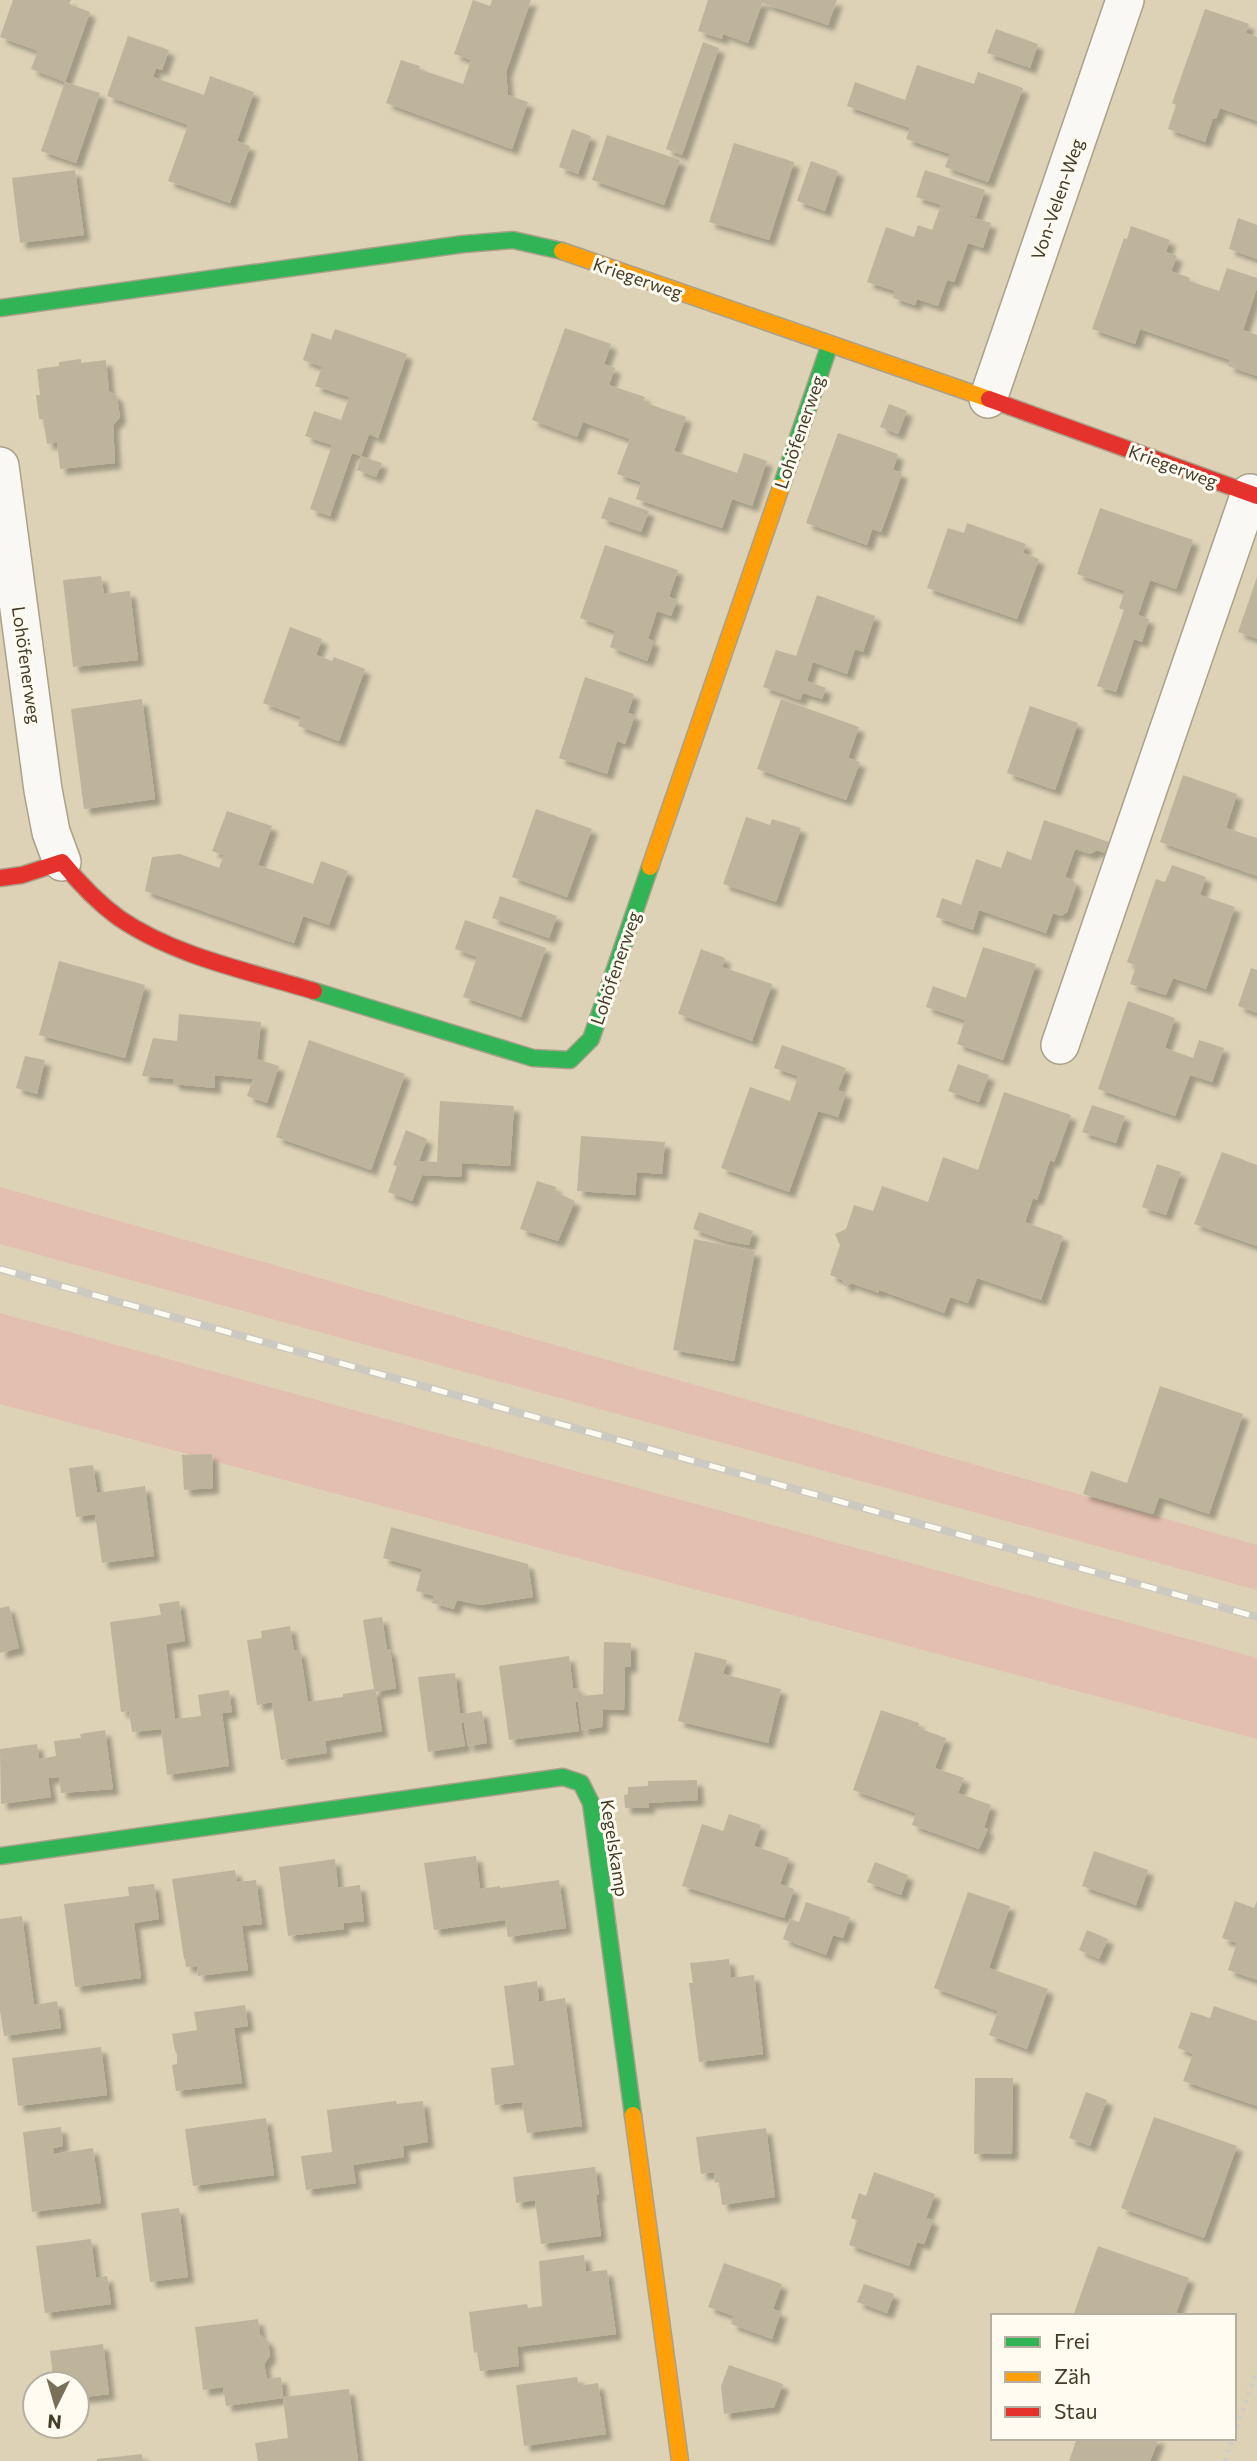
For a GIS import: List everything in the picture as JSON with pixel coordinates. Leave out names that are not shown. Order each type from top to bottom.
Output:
[{"type":"street","name":"Von-Velen-Weg","points":[[988,399],[1125,0]]},
{"type":"street","name":"Kriegerweg","points":[[0,308],[464,244],[513,240],[558,250],[1254,494],[1060,1045]]},
{"type":"street","name":"Lohöfenerweg","points":[[0,466],[43,790],[51,832],[62,862],[86,892],[117,918],[153,939],[193,954],[533,1058],[570,1060],[591,1039],[830,344]]},
{"type":"street","points":[[0,878],[22,875],[62,862]]},
{"type":"street","name":"Kegelskamp","points":[[0,1856],[563,1777],[581,1783],[591,1802],[680,2461]]},
{"type":"path","points":[[1236,2431],[1257,2370]]},
{"type":"path","points":[[1225,2461],[1233,2440]]},
{"type":"shaded area","points":[[0,1187],[1257,1545],[1257,1590],[0,1244]]},
{"type":"shaded area","points":[[0,1313],[1257,1658],[1257,1739],[0,1404]]},
{"type":"building","points":[[13,0],[71,0],[69,4],[90,12],[65,82],[31,69],[38,51],[0,37]]},
{"type":"building","points":[[473,0],[490,6],[492,0],[531,0],[506,72],[508,95],[528,102],[512,149],[386,103],[401,60],[463,84],[471,60],[454,54]]},
{"type":"building","points":[[708,0],[837,0],[828,25],[762,3],[748,43],[723,34],[722,39],[698,31]]},
{"type":"building","points":[[1205,9],[1249,24],[1246,33],[1257,37],[1257,121],[1220,108],[1216,119],[1213,118],[1205,142],[1168,129],[1176,105],[1172,103]]},
{"type":"building","points":[[996,29],[1038,44],[1030,68],[987,53]]},
{"type":"building","points":[[128,36],[169,50],[162,70],[156,68],[153,77],[204,95],[210,76],[254,92],[237,141],[250,146],[230,203],[168,181],[188,125],[107,96]]},
{"type":"building","points":[[703,42],[719,48],[682,155],[666,149]]},
{"type":"building","points":[[917,65],[974,84],[978,72],[1023,88],[988,182],[945,167],[950,154],[906,139],[910,128],[847,106],[855,82],[905,100]]},
{"type":"building","points":[[65,82],[100,93],[76,163],[41,151]]},
{"type":"building","points":[[572,129],[591,136],[578,174],[559,167]]},
{"type":"building","points":[[607,135],[680,160],[664,205],[592,180]]},
{"type":"building","points":[[734,143],[794,162],[769,240],[709,222]]},
{"type":"building","points":[[811,161],[838,171],[825,211],[797,201]]},
{"type":"building","points":[[75,170],[84,235],[20,243],[12,178]]},
{"type":"building","points":[[925,170],[985,190],[976,217],[955,212],[991,223],[983,248],[968,243],[954,282],[947,280],[938,306],[917,299],[915,305],[893,298],[895,291],[867,282],[886,227],[914,237],[918,225],[932,230],[941,205],[916,197]]},
{"type":"building","points":[[1238,218],[1257,225],[1257,259],[1229,249]]},
{"type":"building","points":[[1131,226],[1170,240],[1166,252],[1177,256],[1171,271],[1190,278],[1189,281],[1219,291],[1227,268],[1257,278],[1257,288],[1243,330],[1257,335],[1257,376],[1228,366],[1230,360],[1140,329],[1135,344],[1092,329],[1124,238],[1127,239]]},
{"type":"building","points":[[565,328],[611,344],[604,364],[615,368],[609,385],[645,397],[643,402],[686,417],[674,451],[737,473],[744,453],[767,461],[752,506],[732,499],[722,528],[636,499],[641,482],[617,474],[630,439],[583,422],[577,437],[532,420]]},
{"type":"building","points":[[335,329],[407,354],[378,438],[369,434],[361,456],[352,453],[330,516],[310,509],[332,445],[305,436],[314,411],[341,420],[349,397],[315,386],[322,367],[303,360],[312,333],[331,340]]},
{"type":"building","points":[[81,359],[81,363],[106,360],[109,391],[117,396],[120,417],[113,425],[115,463],[60,469],[57,442],[47,444],[43,419],[39,419],[37,369]]},
{"type":"building","points":[[889,404],[907,411],[898,434],[880,427]]},
{"type":"building","points":[[838,433],[898,454],[893,470],[902,473],[881,532],[872,529],[867,545],[806,523]]},
{"type":"building","points":[[361,456],[382,463],[376,477],[357,470]]},
{"type":"building","points":[[609,497],[649,511],[641,532],[601,518]]},
{"type":"building","points":[[1100,508],[1193,540],[1176,589],[1150,580],[1138,615],[1149,619],[1142,642],[1134,639],[1116,692],[1097,686],[1124,610],[1119,608],[1125,591],[1077,574]]},
{"type":"building","points":[[967,523],[1026,544],[1023,553],[1039,559],[1017,619],[927,588],[948,528],[964,533]]},
{"type":"building","points":[[605,545],[678,570],[669,597],[677,600],[671,616],[657,611],[648,639],[654,641],[647,661],[610,647],[615,631],[580,618]]},
{"type":"building","points":[[101,576],[104,594],[130,591],[138,660],[73,667],[63,580]]},
{"type":"building","points":[[1257,577],[1257,639],[1238,632]]},
{"type":"building","points":[[817,595],[875,616],[863,652],[855,649],[847,674],[813,662],[807,681],[826,688],[822,699],[803,693],[800,700],[763,687],[776,650],[796,656]]},
{"type":"building","points":[[290,627],[322,639],[316,655],[332,661],[334,657],[365,669],[339,741],[298,726],[301,717],[263,703]]},
{"type":"building","points":[[585,677],[634,694],[628,713],[635,715],[625,744],[617,741],[607,774],[559,758]]},
{"type":"building","points":[[142,699],[155,799],[84,809],[71,709]]},
{"type":"building","points":[[781,699],[859,727],[848,758],[860,762],[846,800],[757,769]]},
{"type":"building","points":[[1030,706],[1078,723],[1055,790],[1007,773]]},
{"type":"building","points":[[1183,775],[1237,794],[1226,828],[1257,838],[1257,876],[1160,842]]},
{"type":"building","points":[[536,809],[592,829],[567,897],[512,877]]},
{"type":"building","points":[[227,811],[272,826],[258,865],[313,884],[321,861],[348,871],[329,925],[303,916],[294,943],[145,891],[152,857],[180,854],[219,868],[224,855],[212,851]]},
{"type":"building","points":[[746,817],[770,825],[772,819],[801,828],[776,902],[723,884]]},
{"type":"building","points":[[1044,820],[1112,843],[1108,854],[1097,850],[1090,854],[1075,849],[1065,877],[1073,880],[1076,886],[1067,912],[1061,916],[1053,913],[1046,933],[979,910],[973,930],[936,917],[942,898],[961,905],[976,859],[1001,868],[1007,851],[1031,860]]},
{"type":"building","points":[[1172,865],[1206,877],[1200,895],[1235,907],[1206,989],[1173,978],[1166,995],[1130,984],[1136,966],[1127,962],[1156,879],[1165,882]]},
{"type":"building","points":[[500,896],[557,916],[549,938],[492,918]]},
{"type":"building","points":[[465,920],[546,948],[521,1017],[463,997],[477,957],[455,949]]},
{"type":"building","points":[[983,947],[1036,964],[1003,1060],[957,1044],[965,1020],[926,1007],[933,986],[966,998]]},
{"type":"building","points":[[701,949],[725,958],[722,967],[772,984],[752,1041],[678,1014]]},
{"type":"building","points":[[59,961],[145,985],[125,1058],[39,1035]]},
{"type":"building","points":[[1251,968],[1257,970],[1257,1013],[1238,1006]]},
{"type":"building","points":[[1128,1001],[1175,1018],[1165,1048],[1193,1058],[1199,1040],[1224,1048],[1212,1082],[1190,1075],[1175,1116],[1098,1089]]},
{"type":"building","points":[[179,1014],[261,1022],[257,1059],[279,1066],[267,1103],[247,1096],[253,1079],[215,1075],[215,1088],[173,1084],[173,1079],[142,1076],[153,1038],[177,1041]]},
{"type":"building","points":[[309,1040],[405,1074],[371,1170],[276,1137]]},
{"type":"building","points":[[782,1045],[846,1068],[838,1090],[846,1093],[838,1117],[818,1111],[789,1192],[721,1168],[750,1087],[790,1101],[798,1076],[774,1068]]},
{"type":"building","points":[[25,1056],[45,1060],[37,1094],[16,1088]]},
{"type":"building","points":[[958,1064],[989,1075],[979,1102],[948,1091]]},
{"type":"building","points":[[1004,1092],[1071,1115],[1054,1162],[1050,1160],[1037,1200],[1033,1198],[1025,1222],[1063,1236],[1041,1300],[977,1278],[968,1303],[950,1297],[944,1313],[879,1290],[879,1293],[851,1283],[845,1287],[842,1280],[830,1275],[840,1245],[835,1234],[846,1229],[854,1205],[873,1211],[882,1186],[928,1202],[943,1157],[978,1170]]},
{"type":"building","points":[[440,1101],[514,1106],[510,1166],[462,1163],[461,1177],[422,1175],[412,1201],[388,1192],[397,1166],[393,1165],[406,1130],[427,1139],[419,1161],[437,1162]]},
{"type":"building","points":[[1092,1105],[1125,1116],[1116,1143],[1082,1132]]},
{"type":"building","points":[[581,1136],[665,1142],[662,1174],[637,1172],[635,1195],[577,1191]]},
{"type":"building","points":[[1222,1152],[1257,1165],[1257,1246],[1194,1224]]},
{"type":"building","points":[[1157,1164],[1181,1172],[1166,1215],[1142,1207]]},
{"type":"building","points":[[537,1181],[556,1187],[555,1192],[575,1201],[558,1241],[520,1229]]},
{"type":"building","points":[[699,1212],[753,1231],[749,1245],[726,1241],[693,1229]]},
{"type":"building","points":[[694,1239],[755,1251],[734,1361],[673,1350]]},
{"type":"building","points":[[1160,1386],[1243,1414],[1209,1514],[1159,1497],[1153,1514],[1083,1494],[1091,1471],[1127,1483]]},
{"type":"building","points":[[212,1454],[213,1488],[184,1490],[182,1455]]},
{"type":"building","points":[[93,1465],[97,1493],[145,1486],[154,1556],[102,1563],[95,1514],[76,1517],[69,1468]]},
{"type":"building","points":[[391,1527],[528,1564],[533,1597],[480,1605],[457,1600],[454,1609],[432,1603],[434,1596],[416,1591],[422,1569],[383,1558]]},
{"type":"building","points":[[179,1601],[185,1641],[166,1644],[175,1719],[201,1716],[198,1695],[229,1690],[232,1712],[222,1713],[229,1766],[167,1775],[161,1729],[132,1732],[129,1711],[121,1712],[110,1622],[161,1615],[159,1604]]},
{"type":"building","points":[[9,1606],[19,1648],[0,1653],[0,1608]]},
{"type":"building","points":[[382,1617],[396,1688],[376,1692],[382,1731],[325,1741],[327,1753],[281,1760],[272,1702],[257,1705],[247,1640],[262,1638],[261,1631],[290,1626],[294,1651],[300,1650],[308,1702],[343,1697],[343,1694],[374,1689],[363,1620]]},
{"type":"building","points":[[604,1642],[631,1643],[631,1667],[625,1667],[624,1710],[603,1709],[602,1727],[582,1730],[578,1701],[575,1702],[579,1731],[509,1740],[499,1666],[569,1656],[573,1688],[577,1688],[583,1696],[603,1694]]},
{"type":"building","points":[[695,1652],[727,1660],[723,1674],[781,1689],[768,1743],[678,1721]]},
{"type":"building","points":[[455,1673],[460,1714],[482,1711],[487,1743],[468,1746],[464,1723],[461,1723],[465,1746],[428,1752],[418,1677]]},
{"type":"building","points":[[881,1710],[919,1723],[918,1728],[946,1738],[935,1768],[964,1778],[958,1793],[991,1805],[984,1828],[988,1829],[979,1849],[912,1825],[916,1813],[853,1790]]},
{"type":"building","points":[[105,1730],[113,1789],[61,1793],[59,1777],[48,1778],[51,1797],[1,1804],[0,1749],[37,1744],[39,1759],[56,1756],[54,1741],[81,1738],[80,1734]]},
{"type":"building","points":[[697,1780],[698,1800],[649,1803],[649,1808],[625,1808],[624,1795],[628,1794],[628,1787],[648,1786],[648,1781]]},
{"type":"building","points":[[729,1814],[761,1825],[754,1846],[789,1858],[780,1884],[794,1889],[784,1918],[682,1886],[702,1824],[723,1831]]},
{"type":"building","points":[[1094,1851],[1148,1870],[1136,1905],[1082,1886]]},
{"type":"building","points":[[476,1856],[480,1889],[559,1880],[566,1928],[508,1937],[505,1920],[434,1930],[424,1863]]},
{"type":"building","points":[[335,1859],[338,1888],[360,1885],[364,1921],[343,1923],[344,1929],[288,1936],[279,1867]]},
{"type":"building","points":[[875,1862],[908,1875],[901,1895],[867,1882]]},
{"type":"building","points":[[235,1870],[237,1882],[256,1880],[262,1924],[242,1926],[248,1970],[198,1976],[197,1966],[186,1967],[172,1879]]},
{"type":"building","points":[[154,1884],[159,1919],[134,1923],[141,1978],[75,1987],[64,1904],[129,1896],[128,1887]]},
{"type":"building","points":[[968,1892],[1010,1906],[989,1968],[1048,1989],[1027,2049],[989,2035],[998,2011],[934,1988]]},
{"type":"building","points":[[1235,1901],[1254,1908],[1257,1901],[1257,1980],[1228,1970],[1237,1943],[1222,1938]]},
{"type":"building","points":[[806,1902],[850,1917],[843,1938],[833,1935],[826,1955],[783,1939],[790,1919],[799,1922]]},
{"type":"building","points":[[22,1916],[34,2005],[57,2001],[61,2028],[4,2036],[0,2011],[0,1919]]},
{"type":"building","points":[[1087,1930],[1108,1939],[1099,1959],[1079,1950]]},
{"type":"building","points":[[729,1959],[731,1978],[754,1975],[763,2054],[699,2062],[689,1983],[693,1983],[690,1963]]},
{"type":"building","points":[[537,1981],[539,2002],[565,1998],[582,2126],[527,2133],[522,2102],[495,2105],[491,2068],[514,2065],[504,1986]]},
{"type":"building","points":[[245,2005],[248,2026],[234,2028],[242,2083],[176,2091],[172,2065],[177,2064],[177,2054],[172,2034],[197,2030],[194,2012]]},
{"type":"building","points":[[1214,2006],[1257,2021],[1257,2106],[1183,2081],[1193,2054],[1178,2048],[1191,2012],[1210,2018]]},
{"type":"building","points":[[101,2047],[107,2095],[18,2106],[12,2058]]},
{"type":"building","points":[[975,2078],[1013,2078],[1012,2154],[974,2154]]},
{"type":"building","points":[[1086,2092],[1107,2100],[1090,2146],[1069,2138]]},
{"type":"building","points":[[396,2101],[397,2104],[423,2101],[428,2142],[403,2146],[404,2157],[353,2165],[356,2183],[306,2190],[301,2156],[332,2152],[327,2110]]},
{"type":"building","points":[[1154,2117],[1237,2146],[1204,2238],[1121,2208]]},
{"type":"building","points":[[266,2118],[274,2175],[193,2186],[185,2129]]},
{"type":"building","points":[[61,2127],[63,2146],[53,2148],[54,2154],[93,2148],[101,2203],[32,2212],[23,2132]]},
{"type":"building","points":[[766,2128],[775,2197],[722,2205],[719,2182],[715,2183],[714,2172],[701,2174],[696,2137]]},
{"type":"building","points":[[595,2167],[601,2236],[541,2244],[535,2200],[516,2203],[513,2177]]},
{"type":"building","points":[[874,2172],[935,2194],[926,2218],[933,2220],[924,2244],[917,2242],[909,2266],[849,2245],[857,2220],[851,2218],[859,2193],[866,2196]]},
{"type":"building","points":[[179,2208],[188,2277],[150,2282],[141,2213]]},
{"type":"building","points":[[91,2239],[96,2278],[107,2276],[111,2304],[45,2313],[36,2246]]},
{"type":"building","points":[[1098,2246],[1189,2278],[1176,2314],[1074,2314]]},
{"type":"building","points":[[584,2255],[586,2272],[607,2270],[616,2334],[517,2347],[519,2366],[480,2371],[477,2352],[474,2353],[469,2312],[527,2304],[528,2308],[542,2306],[539,2261]]},
{"type":"building","points":[[724,2263],[782,2284],[773,2309],[781,2312],[772,2339],[731,2324],[734,2316],[708,2307]]},
{"type":"building","points":[[864,2284],[894,2294],[887,2313],[857,2302]]},
{"type":"building","points":[[258,2319],[260,2335],[268,2341],[270,2356],[264,2364],[267,2379],[281,2377],[283,2397],[349,2389],[358,2461],[258,2461],[255,2443],[288,2438],[283,2398],[226,2406],[223,2387],[203,2390],[195,2327]]},
{"type":"building","points":[[103,2344],[109,2394],[91,2396],[91,2370],[52,2370],[50,2351]]},
{"type":"building","points":[[729,2365],[783,2384],[774,2407],[724,2414],[721,2386]]},
{"type":"building","points":[[577,2377],[579,2386],[598,2383],[606,2434],[524,2446],[516,2385]]},
{"type":"building","points":[[1076,2440],[1158,2440],[1150,2461],[1069,2461]]},
{"type":"building","points":[[142,2454],[143,2461],[97,2461],[97,2459]]},
{"type":"railway","points":[[0,1269],[1257,1617]]},
{"type":"traffic: fast","points":[[0,308],[464,244],[513,240],[562,251]]},
{"type":"traffic: fast","points":[[781,487],[830,344]]},
{"type":"traffic: fast","points":[[314,991],[533,1058],[570,1060],[591,1039],[650,867]]},
{"type":"traffic: fast","points":[[0,1856],[563,1777],[581,1783],[591,1803],[633,2115]]},
{"type":"traffic: slow","points":[[562,251],[989,399]]},
{"type":"traffic: slow","points":[[650,867],[781,487]]},
{"type":"traffic: slow","points":[[633,2115],[680,2461]]},
{"type":"traffic: jam","points":[[989,399],[1257,496]]},
{"type":"traffic: jam","points":[[0,878],[22,875],[62,862],[103,905],[141,932],[214,962],[314,991]]}]
